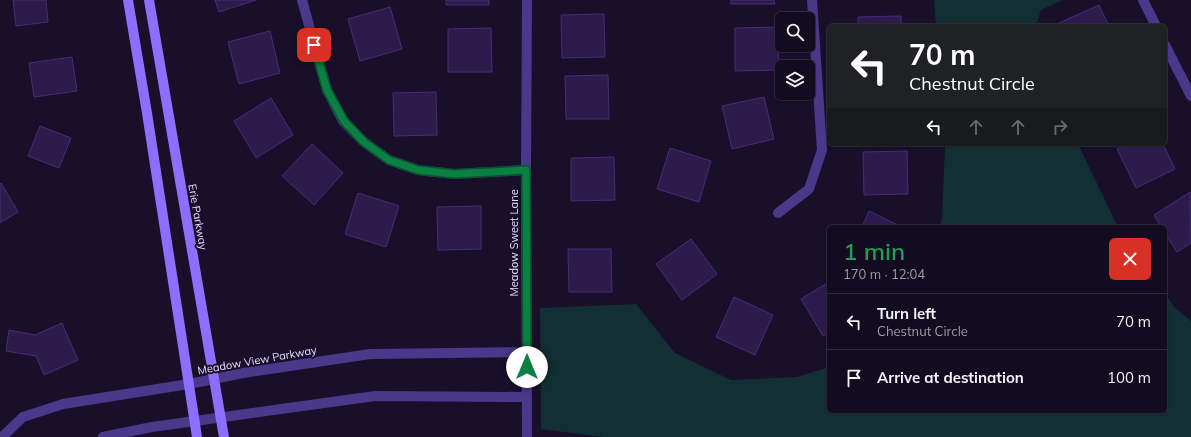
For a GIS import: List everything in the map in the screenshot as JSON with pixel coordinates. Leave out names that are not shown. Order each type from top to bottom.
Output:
[{"type":"main road","points":[[128,0],[197,437]]},
{"type":"main road","name":"Erie Parkway","points":[[150,0],[224,437]]},
{"type":"street","points":[[302,0],[327,90],[344,121],[364,142],[389,160],[418,170],[454,174],[526,170]]},
{"type":"street","name":"Meadow Sweet Lane","points":[[527,0],[527,437]]},
{"type":"street","points":[[778,213],[809,189],[822,150],[812,0]]},
{"type":"street","points":[[1143,0],[1155,24]]},
{"type":"street","points":[[1167,49],[1191,96]]},
{"type":"street","name":"Meadow View Parkway","points":[[2,437],[23,417],[63,404],[189,384],[243,373],[370,354],[527,352]]},
{"type":"street","points":[[103,437],[152,427],[375,396],[527,397]]},
{"type":"green space","points":[[934,0],[1062,0],[1041,10],[1037,24],[936,24]]},
{"type":"green space","points":[[945,146],[1079,146],[1117,225],[940,225]]},
{"type":"green space","points":[[1167,297],[1175,308],[1191,321],[1191,437],[602,437],[541,429],[540,308],[636,304],[675,353],[731,380],[797,377],[827,368],[827,413],[1167,413]]},
{"type":"building","points":[[13,0],[46,0],[48,22],[16,26]]},
{"type":"building","points":[[215,0],[256,0],[219,12]]},
{"type":"building","points":[[446,0],[489,0],[489,5],[446,5]]},
{"type":"building","points":[[731,0],[774,0],[775,4],[731,4]]},
{"type":"building","points":[[1099,5],[1108,24],[1060,24],[1059,23]]},
{"type":"building","points":[[390,7],[402,49],[360,61],[348,19]]},
{"type":"building","points":[[604,14],[605,57],[562,58],[561,15]]},
{"type":"building","points":[[901,16],[901,24],[858,24],[858,17]]},
{"type":"building","points":[[775,27],[775,52],[779,52],[779,60],[775,60],[775,70],[735,71],[735,28]]},
{"type":"building","points":[[491,28],[492,72],[448,72],[448,29]]},
{"type":"building","points":[[270,31],[280,73],[239,84],[228,42]]},
{"type":"building","points":[[72,57],[77,91],[34,97],[29,63]]},
{"type":"building","points":[[608,75],[609,119],[566,119],[565,76]]},
{"type":"building","points":[[436,92],[437,135],[394,136],[393,93]]},
{"type":"building","points":[[764,97],[774,139],[732,149],[722,106]]},
{"type":"building","points":[[271,98],[293,135],[256,158],[234,121]]},
{"type":"building","points":[[40,126],[71,138],[59,168],[28,156]]},
{"type":"building","points":[[312,144],[343,173],[314,205],[282,176]]},
{"type":"building","points":[[1123,146],[1164,146],[1175,169],[1136,188],[1117,149]]},
{"type":"building","points":[[670,148],[711,161],[699,202],[657,189]]},
{"type":"building","points":[[907,151],[908,194],[864,195],[863,152]]},
{"type":"building","points":[[614,157],[615,200],[571,201],[571,158]]},
{"type":"building","points":[[1,183],[18,212],[0,223],[0,184]]},
{"type":"building","points":[[1190,192],[1191,243],[1177,252],[1167,236],[1167,225],[1160,225],[1154,215]]},
{"type":"building","points":[[358,193],[399,206],[386,247],[345,234]]},
{"type":"building","points":[[481,206],[481,249],[438,250],[437,207]]},
{"type":"building","points":[[869,211],[898,225],[863,225]]},
{"type":"building","points":[[691,239],[717,274],[682,300],[656,264]]},
{"type":"building","points":[[568,249],[611,249],[612,292],[569,292]]},
{"type":"building","points":[[827,283],[827,334],[823,336],[801,299]]},
{"type":"building","points":[[734,297],[773,315],[755,355],[716,337]]},
{"type":"building","points":[[62,323],[78,360],[44,375],[36,356],[6,351],[9,330],[35,335]]},
{"type":"route","points":[[314,45],[327,90],[344,121],[364,142],[389,160],[418,170],[454,174],[526,170],[527,367]]}]
